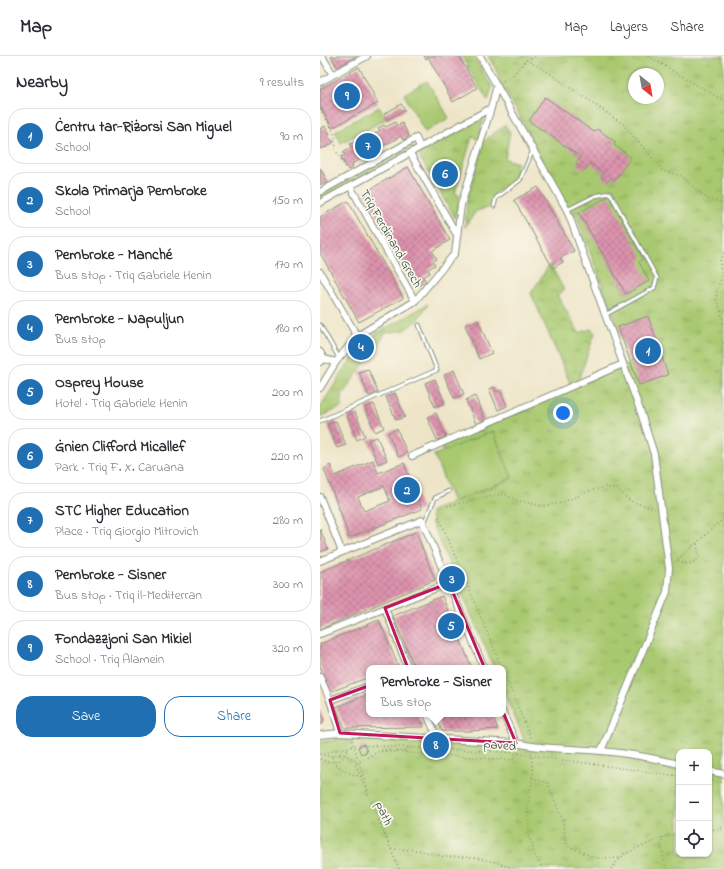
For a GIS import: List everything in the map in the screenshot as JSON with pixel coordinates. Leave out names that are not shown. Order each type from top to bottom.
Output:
[{"type":"street","points":[[322,56],[333,75]]},
{"type":"street","points":[[320,82],[367,56]]},
{"type":"street","points":[[480,56],[567,210],[641,413],[654,454],[669,565],[667,592],[601,751]]},
{"type":"street","points":[[320,388],[338,360],[357,336],[415,301],[455,253],[461,205],[491,108],[496,85]]},
{"type":"street","points":[[320,203],[491,108]]},
{"type":"street","points":[[320,192],[416,138],[420,147]]},
{"type":"street","points":[[410,153],[457,235]]},
{"type":"street","name":"Triq Ferdinand Grech","points":[[350,186],[415,301]]},
{"type":"street","points":[[321,276],[357,336]]},
{"type":"street","points":[[320,352],[322,360],[338,360]]},
{"type":"street","points":[[412,456],[623,364]]},
{"type":"street","points":[[320,497],[342,552]]},
{"type":"street","points":[[320,561],[422,522],[483,665]]},
{"type":"street","points":[[320,634],[449,583]]},
{"type":"street","points":[[385,608],[407,665]]},
{"type":"street","points":[[320,677],[330,700],[340,733]]},
{"type":"street","points":[[330,700],[366,687]]},
{"type":"street","points":[[429,717],[438,739]]},
{"type":"street","points":[[505,717],[516,743]]},
{"type":"street","points":[[320,735],[340,733],[516,743],[532,749],[601,751],[637,755],[676,763]]},
{"type":"street","points":[[712,772],[724,774]]},
{"type":"lane","points":[[494,206],[496,198],[520,180],[533,150]]},
{"type":"lane","points":[[567,210],[595,196],[610,193],[657,278],[654,288],[605,315]]},
{"type":"lane","points":[[320,325],[338,360]]},
{"type":"lane","points":[[320,421],[437,370],[419,325]]},
{"type":"lane","points":[[422,522],[435,498],[449,491]]},
{"type":"path","points":[[496,85],[512,76],[526,60],[536,56]]},
{"type":"path","points":[[648,56],[724,101]]},
{"type":"path","points":[[526,60],[540,67],[624,124],[663,171],[682,176],[707,199],[724,204]]},
{"type":"path","points":[[320,109],[332,129],[337,144],[335,149],[350,176]]},
{"type":"path","points":[[724,253],[720,261],[721,279],[716,297],[722,312],[724,327]]},
{"type":"path","points":[[724,342],[722,348],[724,360]]},
{"type":"path","points":[[447,506],[503,494],[516,500],[542,506],[560,503],[589,491],[605,487],[617,489],[630,501],[662,512]]},
{"type":"path","points":[[439,517],[501,665]]},
{"type":"path","points":[[669,565],[678,561],[724,518]]},
{"type":"path","points":[[678,561],[684,564],[690,564],[696,561],[698,557],[697,543]]},
{"type":"path","points":[[506,676],[531,739],[533,773],[527,810],[529,826],[528,836],[532,843],[534,854],[543,869]]},
{"type":"path","points":[[350,734],[364,779],[399,869]]},
{"type":"path","points":[[320,754],[332,757],[354,745]]},
{"type":"path","name":"paved","points":[[320,754],[358,745],[505,752],[676,776]]},
{"type":"path","points":[[340,754],[359,761],[383,750],[513,760],[521,749]]},
{"type":"path","points":[[320,759],[328,762],[338,762],[348,752]]},
{"type":"path","points":[[332,757],[337,765],[348,774],[364,779]]},
{"type":"path","name":"path","points":[[359,761],[355,763],[391,850]]},
{"type":"path","points":[[532,778],[548,783],[563,821],[565,840],[568,846],[596,858],[621,858]]},
{"type":"path","points":[[712,780],[724,782]]},
{"type":"path","points":[[712,830],[724,828]]},
{"type":"path","points":[[612,869],[624,854],[663,836],[676,834]]},
{"type":"path","points":[[663,836],[661,844],[666,869]]},
{"type":"path","points":[[391,850],[418,850],[445,857],[476,858],[499,863],[513,869]]},
{"type":"highlighted area","points":[[449,583],[516,743],[340,733],[330,700],[409,671],[385,608]]},
{"type":"green space","points":[[461,56],[474,56],[492,87],[488,101]]},
{"type":"green space","points":[[488,56],[724,56],[724,869],[320,869],[320,742],[341,739],[516,748],[524,739],[506,697],[506,665],[493,665],[432,524],[431,511],[512,478],[493,431],[444,451],[441,448],[443,445],[631,362],[576,215],[567,210],[518,113],[502,86],[496,70]]},
{"type":"green space","points":[[427,81],[449,118],[425,132],[404,94]]},
{"type":"green space","points":[[379,107],[386,119],[341,143],[335,131]]},
{"type":"green space","points":[[484,116],[479,139],[472,137],[455,193],[460,196],[455,218],[418,154]]},
{"type":"green space","points":[[505,125],[510,132],[505,159],[518,163],[515,175],[518,176],[493,195],[491,207],[476,211],[465,227],[467,201],[484,141]]},
{"type":"green space","points":[[411,142],[414,147],[320,201],[320,193]]},
{"type":"green space","points":[[550,264],[564,290],[557,295],[579,333],[591,329],[595,333],[577,384],[571,385],[531,293]]},
{"type":"green space","points":[[428,304],[418,319],[405,330],[386,333],[342,395],[342,407],[320,416],[320,407],[356,352],[360,353],[365,347],[364,344],[374,335]]},
{"type":"green space","points":[[493,431],[512,478],[453,502],[434,455]]},
{"type":"building","points":[[331,56],[357,56],[337,67]]},
{"type":"building","points":[[424,56],[459,56],[477,88],[453,102],[428,57],[426,59]]},
{"type":"building","points":[[359,67],[378,103],[332,128],[320,106],[320,89]]},
{"type":"building","points":[[545,97],[594,132],[597,129],[616,142],[614,145],[631,157],[615,180],[611,177],[608,182],[601,177],[604,173],[590,163],[585,170],[576,164],[581,157],[529,121]]},
{"type":"building","points":[[401,104],[405,110],[387,120],[384,114]]},
{"type":"building","points":[[395,122],[397,126],[402,123],[409,136],[403,140],[401,136],[352,164],[353,167],[348,170],[341,157],[345,155],[343,152],[351,147],[350,144],[355,142],[356,144],[380,131],[378,128],[384,125],[386,127]]},
{"type":"building","points":[[325,126],[330,134],[327,136],[334,142],[327,147],[320,149],[320,129]]},
{"type":"building","points":[[408,167],[450,240],[432,251],[437,259],[433,261],[435,265],[428,269],[430,273],[423,277],[426,281],[418,286],[364,193]]},
{"type":"building","points":[[320,168],[328,182],[321,185],[320,183]]},
{"type":"building","points":[[538,187],[574,251],[560,258],[563,262],[553,268],[514,200]]},
{"type":"building","points":[[609,196],[643,259],[639,262],[649,281],[626,294],[579,213]]},
{"type":"building","points":[[348,201],[403,298],[359,322],[320,253],[320,217]]},
{"type":"building","points":[[648,316],[668,375],[639,385],[618,327]]},
{"type":"building","points":[[478,320],[492,353],[479,359],[465,325]]},
{"type":"building","points":[[368,369],[378,392],[369,396],[359,372]]},
{"type":"building","points":[[454,370],[464,394],[454,398],[444,375]]},
{"type":"building","points":[[435,379],[445,403],[435,407],[425,383]]},
{"type":"building","points":[[494,387],[496,392],[500,390],[507,406],[498,410],[489,389]]},
{"type":"building","points":[[395,393],[405,417],[396,420],[386,397]]},
{"type":"building","points":[[475,396],[485,420],[476,424],[466,400]]},
{"type":"building","points":[[374,404],[384,428],[375,432],[365,408]]},
{"type":"building","points":[[355,412],[365,436],[357,440],[347,416]]},
{"type":"building","points":[[436,413],[446,437],[437,440],[427,417]]},
{"type":"building","points":[[336,421],[346,445],[337,448],[327,424]]},
{"type":"building","points":[[397,429],[407,453],[398,457],[388,433]]},
{"type":"building","points":[[377,437],[387,460],[378,464],[368,440]]},
{"type":"building","points":[[373,460],[378,473],[404,463],[422,509],[349,538],[324,469],[330,465],[335,476]],"holes":[[[384,486],[390,501],[364,511],[358,497]]]},
{"type":"building","points":[[320,529],[328,549],[320,552]]},
{"type":"building","points":[[416,532],[435,580],[320,629],[320,572]]},
{"type":"building","points":[[442,596],[471,665],[414,665],[393,616]]},
{"type":"building","points":[[379,620],[398,665],[366,665],[366,678],[330,692],[320,666],[320,644]]},
{"type":"building","points":[[366,695],[366,717],[419,717],[424,727],[345,728],[336,707]]},
{"type":"building","points":[[320,710],[324,720],[322,724],[320,724]]},
{"type":"building","points":[[436,717],[493,717],[498,729],[470,731],[442,731]]},
{"type":"building","points":[[364,744],[367,752],[361,754],[358,747]]},
{"type":"place","name":"Fondazzjoni San Mikiel","points":[[347,96]]},
{"type":"place","name":"STC Higher Education","points":[[368,146]]},
{"type":"place","name":"Ġnien Clifford Micallef","points":[[445,174]]},
{"type":"place","name":"Pembroke - Napuljun","points":[[361,347]]},
{"type":"place","name":"Ċentru tar-Riżorsi San Miguel","points":[[648,351]]},
{"type":"place","name":"Skola Primarja Pembroke","points":[[407,490]]},
{"type":"place","name":"Pembroke - Manché","points":[[452,579]]},
{"type":"place","name":"Osprey House","points":[[451,626]]},
{"type":"place","name":"Pembroke - Sisner","points":[[436,745]]}]
